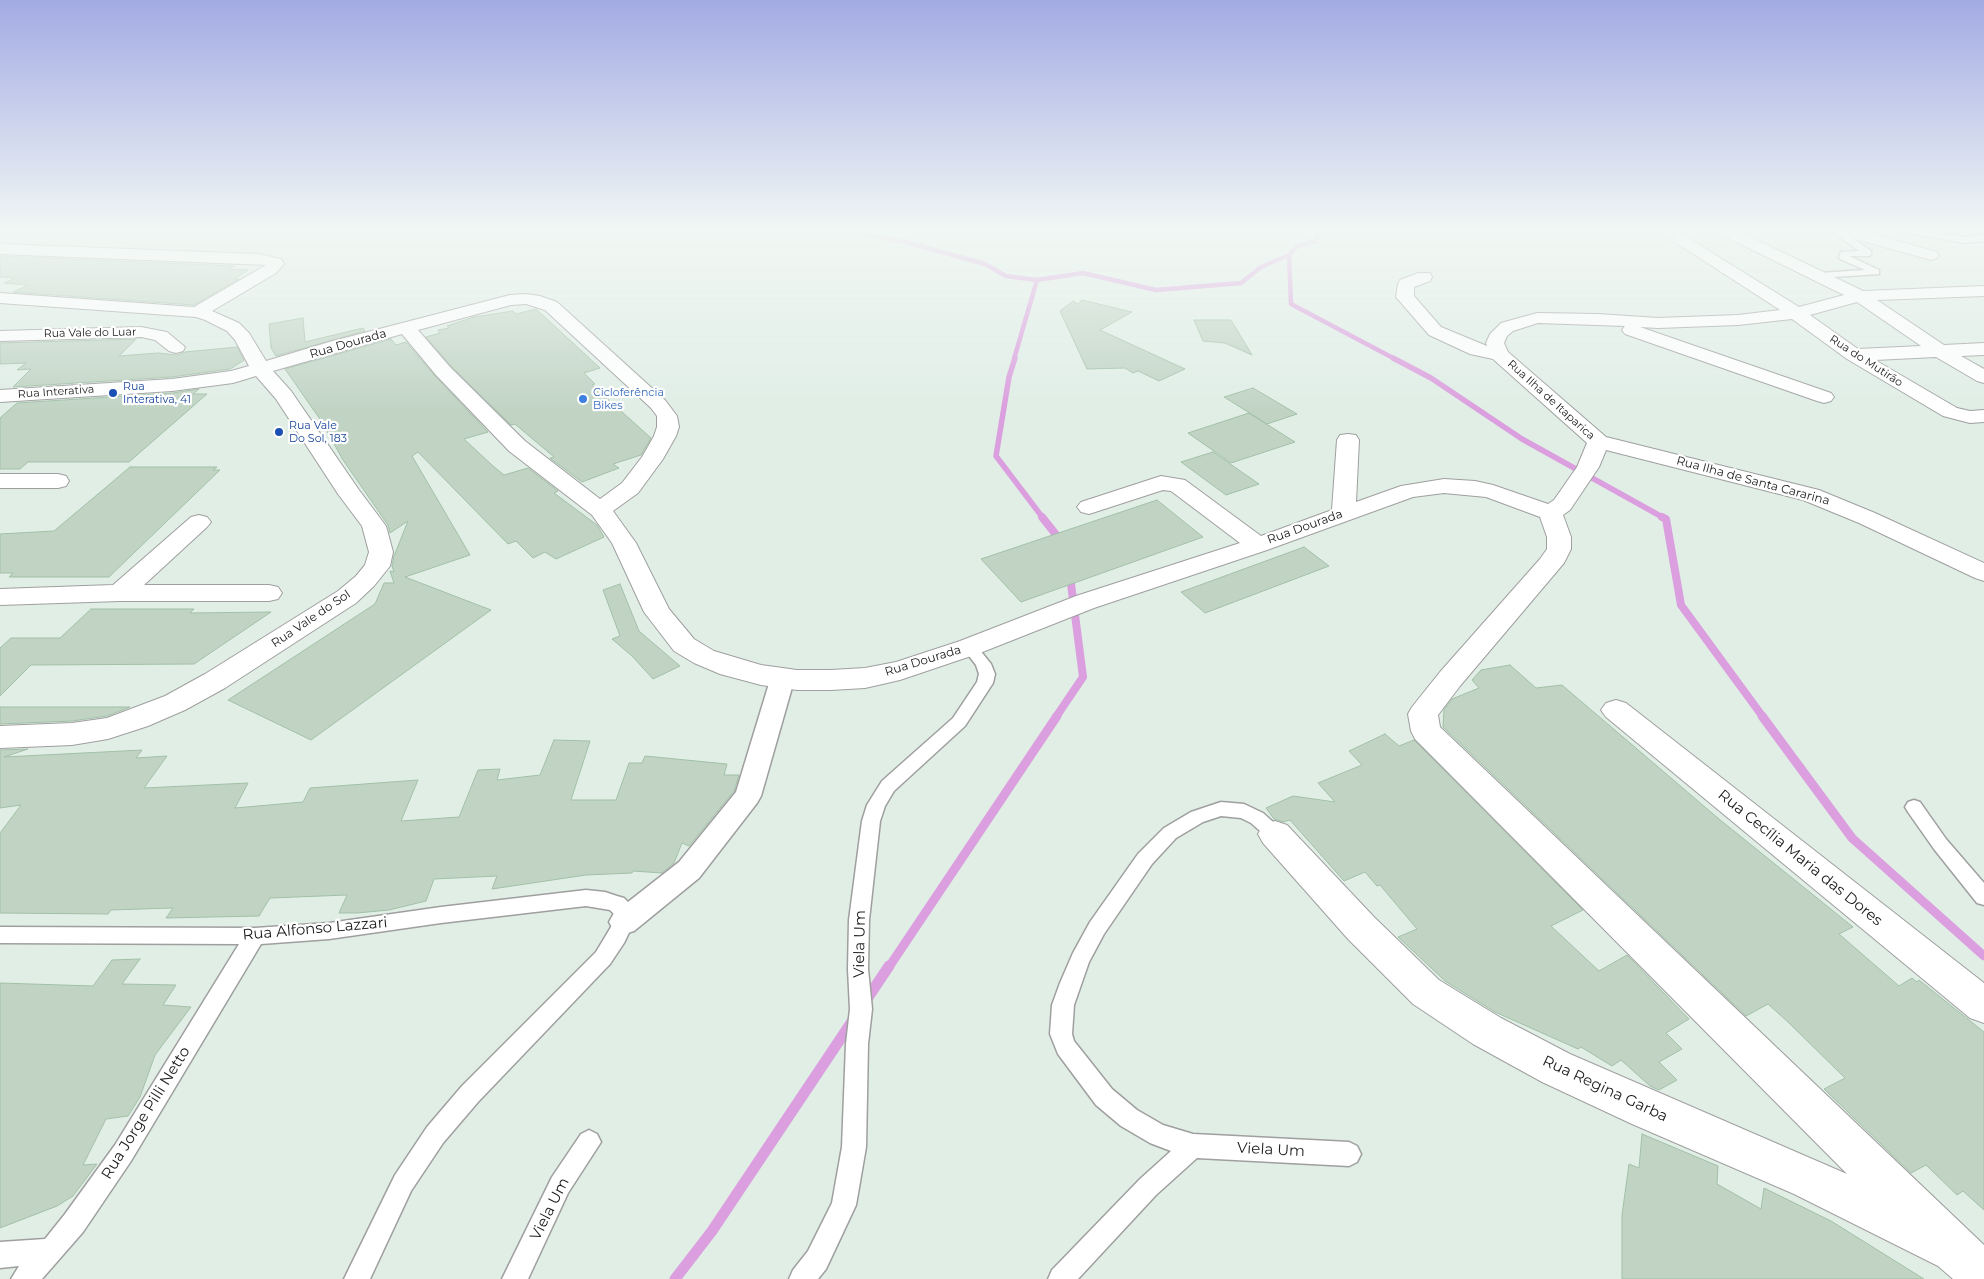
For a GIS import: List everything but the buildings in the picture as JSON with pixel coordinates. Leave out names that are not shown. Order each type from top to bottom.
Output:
[{"type":"street","points":[[197,312],[234,291]]},
{"type":"street","points":[[1404,291],[1405,297],[1436,331],[1477,350],[1499,354]]},
{"type":"street","name":"Rua do Mutirão","points":[[1760,291],[1854,355],[1950,412],[1970,417],[1984,416]]},
{"type":"street","points":[[1849,291],[1940,351],[1984,377]]},
{"type":"street","name":"Rua Ilha de Itaparica","points":[[1550,513],[1562,505],[1588,467],[1598,442],[1499,354],[1495,344],[1499,334],[1518,322],[1537,318],[1694,323],[1795,313],[1860,296],[1983,291]]},
{"type":"street","name":"Rua Vale do Sol","points":[[0,298],[197,312],[211,316],[233,327],[243,336],[261,370],[284,395],[350,494],[374,526],[381,552],[377,566],[353,592],[322,614],[215,681],[175,703],[137,719],[108,728],[72,734],[0,737]]},
{"type":"street","name":"Rua Dourada","points":[[261,370],[336,346],[510,300],[526,299],[540,301],[551,306],[658,404],[667,416],[668,427],[663,442],[630,488],[600,510],[624,543],[657,612],[684,645],[704,657],[730,667],[761,675],[783,678],[831,680],[865,678],[900,671],[1085,602],[1258,545],[1409,491],[1444,486],[1468,487],[1494,492],[1550,513]]},
{"type":"street","points":[[1598,319],[1824,397]]},
{"type":"street","points":[[408,328],[443,371],[517,446],[600,510]]},
{"type":"street","name":"Rua Vale do Luar","points":[[0,336],[141,332],[161,336],[176,347]]},
{"type":"street","points":[[1854,355],[1984,349]]},
{"type":"street","name":"Rua Interativa","points":[[0,396],[172,385],[233,377],[261,370]]},
{"type":"street","points":[[1344,513],[1348,440]]},
{"type":"street","name":"Rua Ilha de Santa Cararina","points":[[1598,442],[1633,449],[1811,495],[1867,518],[1981,571]]},
{"type":"street","points":[[0,481],[58,481]]},
{"type":"street","points":[[1089,507],[1160,483],[1177,485],[1258,545]]},
{"type":"street","points":[[1550,513],[1559,537],[1559,549],[1551,563],[1450,679],[1423,714],[1426,731],[1954,1250]]},
{"type":"street","points":[[120,593],[199,522]]},
{"type":"street","points":[[0,597],[120,593],[269,593]]},
{"type":"street","points":[[624,917],[689,870],[748,796],[783,678]]},
{"type":"street","name":"Rua Cecília Maria das Dores","points":[[1616,710],[1984,1006]]},
{"type":"street","name":"Rua Regina Garba","points":[[1275,834],[1361,928],[1426,992],[1487,1031],[1565,1072],[1647,1110],[1809,1179],[1954,1250],[1984,1275]]},
{"type":"lane","name":"Viela Um","points":[[802,1279],[817,1260],[844,1205],[854,1148],[857,1044],[861,1009],[858,969],[859,920],[871,821],[876,805],[888,786],[955,727],[968,711],[985,683],[987,674],[984,664],[970,646]]},
{"type":"lane","points":[[1914,807],[1940,844],[1984,897]]},
{"type":"lane","name":"Viela Um","points":[[1275,834],[1257,818],[1244,812],[1221,809],[1197,817],[1170,833],[1145,858],[1097,928],[1070,982],[1063,1005],[1061,1034],[1066,1047],[1104,1097],[1130,1118],[1158,1135],[1193,1146],[1349,1154]]},
{"type":"lane","name":"Rua Alfonso Lazzari","points":[[0,935],[255,936],[329,930],[586,898],[605,900],[617,904],[624,917]]},
{"type":"lane","points":[[357,1279],[403,1183],[435,1135],[470,1094],[603,958],[618,937],[624,917]]},
{"type":"lane","name":"Rua Jorge Pilli Netto","points":[[24,1279],[74,1223],[123,1153],[255,936]]},
{"type":"lane","name":"Viela Um","points":[[515,1279],[560,1185],[589,1142]]},
{"type":"lane","points":[[1061,1279],[1148,1187],[1193,1146]]},
{"type":"lane","points":[[0,1255],[51,1251]]},
{"type":"waterway","points":[[1014,359],[1034,291]]},
{"type":"waterway","points":[[1290,291],[1291,304],[1395,359]]},
{"type":"waterway","points":[[1015,358],[1009,377],[996,456],[1043,518]]},
{"type":"waterway","points":[[1393,358],[1431,378],[1522,439],[1664,518]]},
{"type":"waterway","points":[[1042,517],[1061,541]]},
{"type":"waterway","points":[[1664,518],[1666,519],[1681,605],[1763,717]]},
{"type":"waterway","points":[[1056,717],[1083,677],[1070,576]]},
{"type":"waterway","points":[[889,967],[1057,716]]},
{"type":"waterway","points":[[1762,716],[1852,838],[1984,956]]},
{"type":"waterway","points":[[865,1002],[889,966]]},
{"type":"waterway","points":[[675,1279],[712,1231],[853,1020]]},
{"type":"place","name":"Rua Interativa, 41","points":[[113,393]]},
{"type":"place","name":"Cicloferência Bikes","points":[[583,399]]},
{"type":"place","name":"Rua Vale Do Sol, 183","points":[[279,432]]}]
